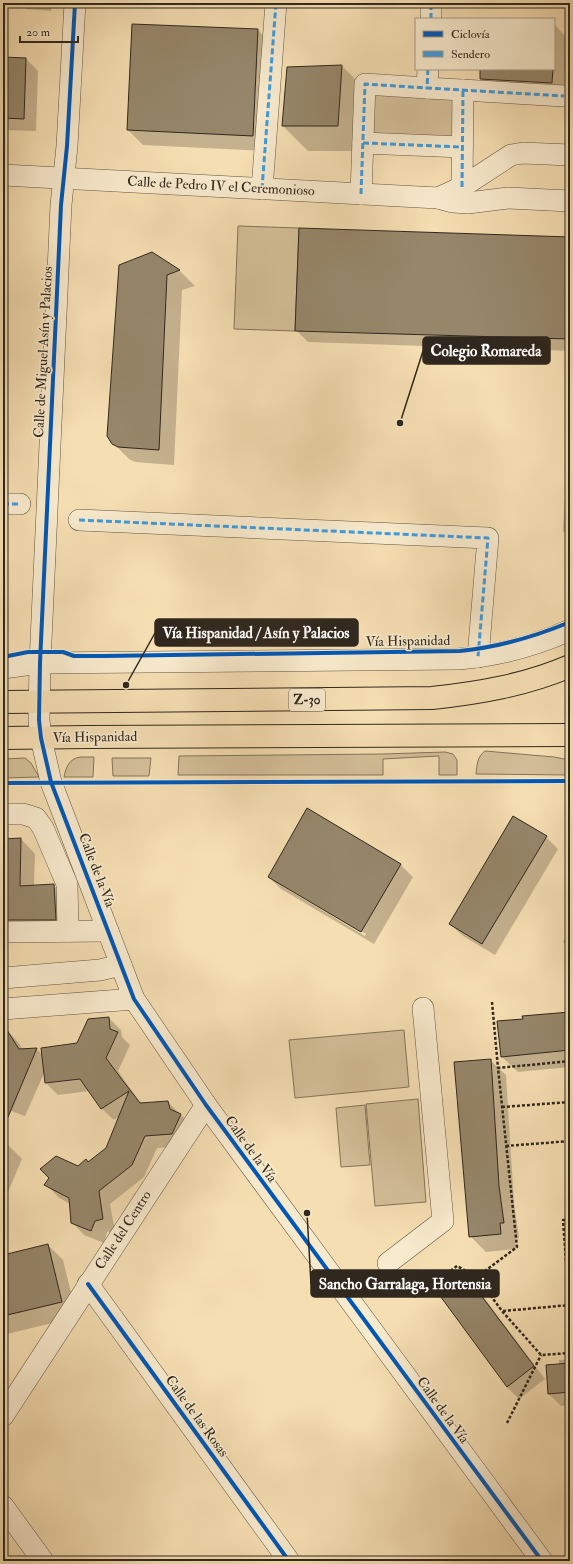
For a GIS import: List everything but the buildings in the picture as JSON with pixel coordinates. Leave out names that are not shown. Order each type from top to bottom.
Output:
[{"type":"highway","name":"Z-30","points":[[3,702],[432,698],[478,693],[527,682],[570,666]]},
{"type":"highway","name":"Vía Hispanidad","points":[[3,738],[570,735]]},
{"type":"street","name":"Calle de Miguel Asín y Palacios","points":[[39,702],[60,213],[64,178],[75,3]]},
{"type":"street","points":[[262,189],[276,3]]},
{"type":"street","points":[[430,18],[431,3]]},
{"type":"street","points":[[361,194],[365,84],[428,78],[463,90],[564,96]]},
{"type":"street","points":[[462,187],[463,90]]},
{"type":"street","points":[[363,143],[462,147]]},
{"type":"street","name":"Calle de Pedro IV el Ceremonioso","points":[[438,198],[462,187],[511,155],[570,155]]},
{"type":"street","name":"Calle de Pedro IV el Ceremonioso","points":[[3,175],[438,198],[454,202],[508,198],[570,201]]},
{"type":"street","points":[[79,520],[488,538],[478,657]]},
{"type":"street","name":"Vía Hispanidad","points":[[3,668],[40,663],[440,660],[478,657],[526,647],[570,630]]},
{"type":"street","name":"Calle de la Vía","points":[[39,702],[41,738],[51,782],[134,999],[206,1105],[542,1561]]},
{"type":"street","points":[[3,814],[23,814],[36,818],[43,828],[67,884],[68,931]]},
{"type":"street","points":[[68,906],[83,909],[99,907]]},
{"type":"street","points":[[3,932],[108,931]]},
{"type":"street","points":[[3,978],[100,970],[121,965]]},
{"type":"street","points":[[3,1009],[134,999]]},
{"type":"street","points":[[388,1262],[443,1221],[423,1008]]},
{"type":"street","name":"Calle del Centro","points":[[3,1416],[206,1105]]},
{"type":"street","name":"Calle de las Rosas","points":[[88,1284],[289,1561]]},
{"type":"street","points":[[3,1506],[43,1561]]},
{"type":"path","points":[[478,1277],[517,1247],[492,1002]]},
{"type":"path","points":[[498,1068],[570,1061]]},
{"type":"path","points":[[502,1107],[570,1102]]},
{"type":"path","points":[[506,1146],[570,1141]]},
{"type":"path","points":[[570,1220],[563,1220],[567,1275],[570,1274]]},
{"type":"path","points":[[414,1297],[457,1266],[478,1277],[502,1311],[541,1355]]},
{"type":"path","points":[[502,1311],[570,1305]]},
{"type":"path","points":[[541,1355],[570,1352]]},
{"type":"path","points":[[507,1423],[541,1355]]},
{"type":"shaded area","points":[[365,88],[463,93],[459,144],[366,138]]},
{"type":"shaded area","points":[[238,226],[299,228],[295,331],[234,329]]},
{"type":"shaded area","points":[[485,751],[554,757],[570,760],[570,775],[476,774],[477,764],[482,753]]},
{"type":"shaded area","points":[[445,752],[453,754],[457,760],[457,775],[439,775],[439,756],[383,759],[383,775],[178,775],[179,756]]},
{"type":"shaded area","points":[[94,757],[93,777],[64,777],[69,764],[76,758]]},
{"type":"shaded area","points":[[25,758],[31,763],[39,777],[3,778],[3,759]]},
{"type":"shaded area","points":[[112,758],[151,758],[149,776],[113,776]]},
{"type":"shaded area","points":[[404,1030],[409,1087],[295,1098],[289,1040]]},
{"type":"shaded area","points":[[418,1099],[426,1202],[375,1206],[366,1104]]},
{"type":"shaded area","points":[[365,1105],[370,1165],[341,1167],[336,1108]]},
{"type":"marked path","points":[[262,189],[276,3]]},
{"type":"marked path","points":[[431,3],[431,18]]},
{"type":"marked path","points":[[428,70],[427,88],[564,96]]},
{"type":"marked path","points":[[361,194],[365,84],[427,88]]},
{"type":"marked path","points":[[462,187],[463,90]]},
{"type":"marked path","points":[[363,143],[462,147]]},
{"type":"marked path","points":[[3,504],[20,504]]},
{"type":"marked path","points":[[79,520],[488,538],[478,657]]},
{"type":"cycle path","points":[[75,3],[67,146],[61,205],[40,663],[39,720],[41,738],[51,782],[134,999],[206,1105],[542,1561]]},
{"type":"cycle path","points":[[3,657],[28,652],[63,652],[74,656],[104,656],[460,651],[516,641],[570,622]]},
{"type":"cycle path","points":[[3,783],[570,781]]},
{"type":"cycle path","points":[[88,1284],[289,1561]]},
{"type":"place","name":"Colegio Romareda","points":[[400,423]]},
{"type":"place","name":"Vía Hispanidad / Asín y Palacios","points":[[126,685]]},
{"type":"place","name":"Sancho Garralaga, Hortensia","points":[[307,1213]]}]
